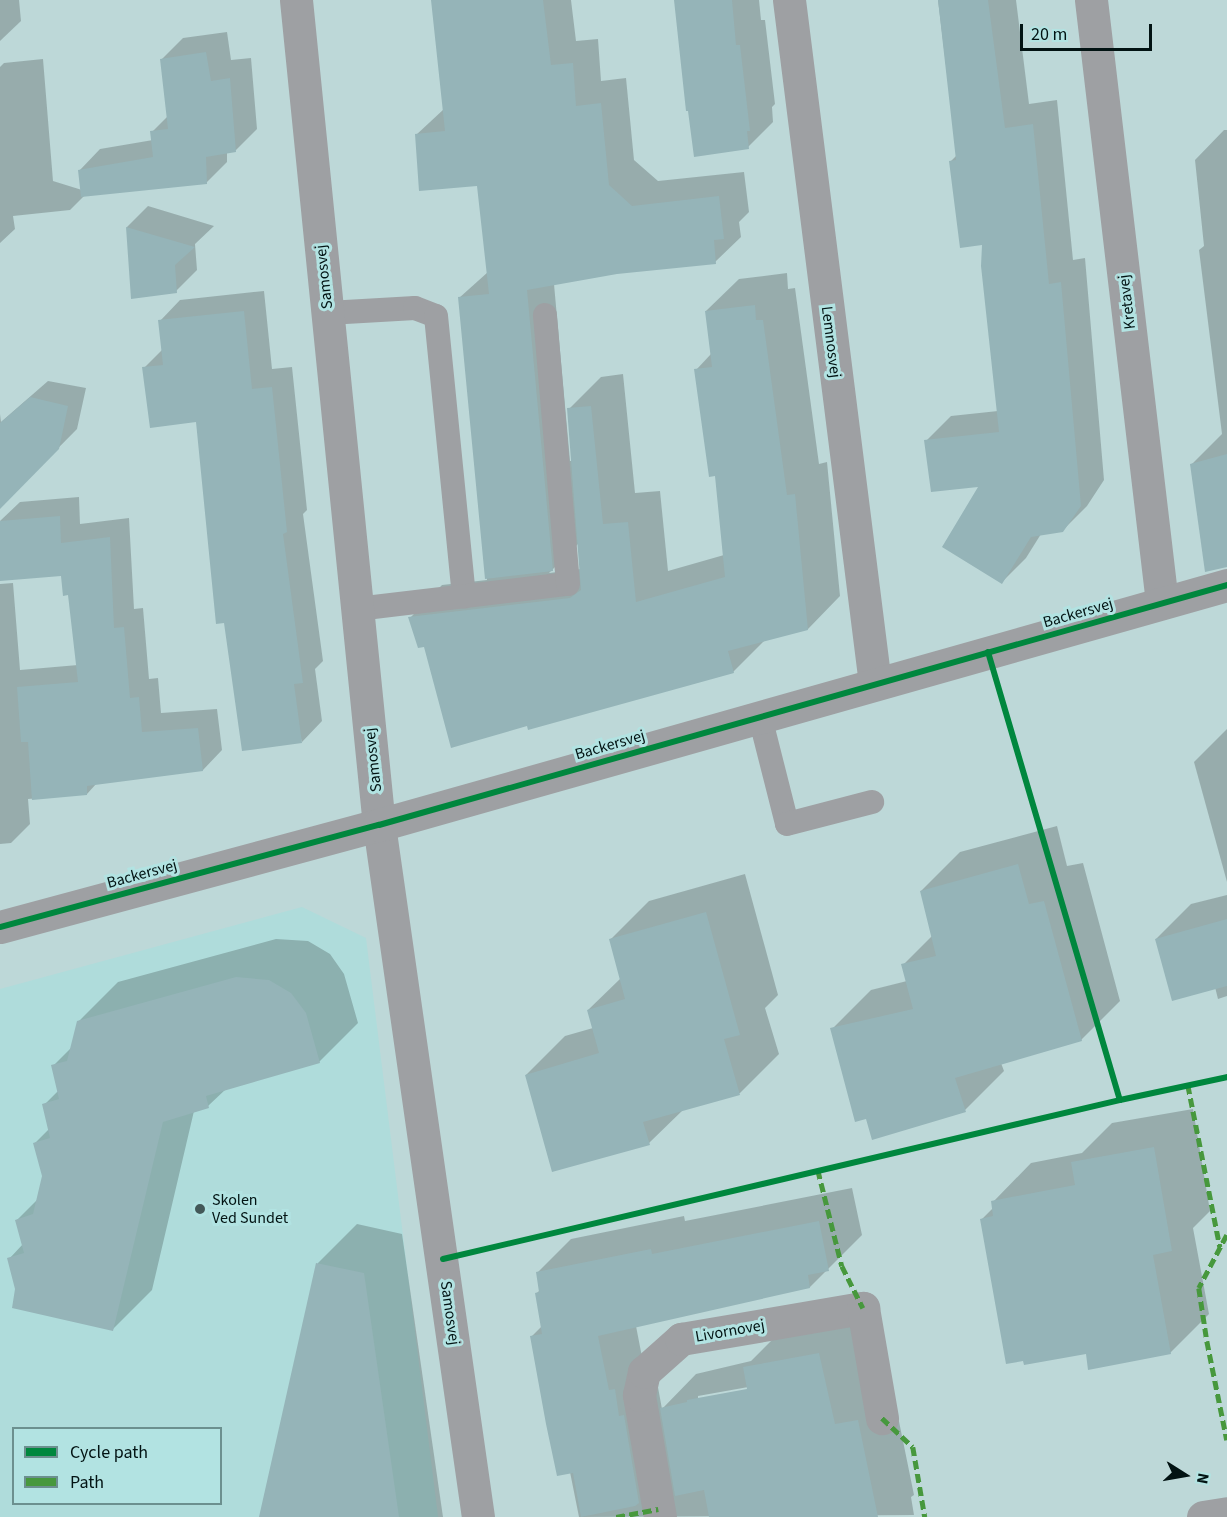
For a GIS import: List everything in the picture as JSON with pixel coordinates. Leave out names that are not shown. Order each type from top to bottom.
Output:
[{"type":"street","name":"Samosvej","points":[[296,0],[379,825],[478,1517]]},
{"type":"street","name":"Lemnosvej","points":[[789,0],[875,684]]},
{"type":"street","name":"Kretavej","points":[[1091,0],[1162,603]]},
{"type":"street","name":"Backersvej","points":[[0,927],[379,825],[1227,585]]},
{"type":"street","name":"Livornovej","points":[[660,1517],[639,1395],[644,1372],[681,1339],[863,1308],[882,1418]]},
{"type":"street","points":[[1203,1517],[1227,1513]]},
{"type":"lane","points":[[328,313],[415,308],[436,316],[465,597]]},
{"type":"lane","points":[[357,609],[568,584],[545,315]]},
{"type":"lane","points":[[760,717],[787,824],[872,802]]},
{"type":"shaded area","name":"Skolen Ved Sundet","points":[[302,907],[366,938],[438,1517],[0,1517],[0,989]]},
{"type":"building","points":[[431,0],[543,0],[551,65],[573,63],[576,106],[601,103],[609,185],[632,206],[719,196],[724,239],[714,240],[716,264],[617,274],[527,290],[553,571],[485,579],[458,297],[489,294],[477,186],[419,191],[415,134],[445,131]]},
{"type":"building","points":[[674,0],[732,0],[736,45],[740,45],[750,131],[747,131],[749,149],[694,157],[688,111],[686,111]]},
{"type":"building","points":[[938,0],[988,0],[1005,128],[1033,124],[1049,284],[1061,282],[1081,506],[1063,532],[1031,537],[1002,584],[942,547],[978,487],[931,492],[924,440],[999,432],[981,266],[982,245],[960,248],[949,161],[956,160]]},
{"type":"building","points":[[206,52],[211,81],[230,78],[236,152],[206,157],[207,184],[81,197],[78,170],[153,157],[150,131],[168,129],[160,59]]},
{"type":"building","points":[[126,227],[195,247],[175,265],[177,293],[131,299]]},
{"type":"building","points":[[755,305],[756,320],[763,320],[787,495],[795,494],[808,630],[728,651],[734,673],[528,730],[527,726],[451,748],[424,647],[418,648],[408,617],[570,598],[581,590],[567,408],[591,406],[603,524],[628,522],[636,602],[725,577],[715,476],[709,477],[694,369],[712,367],[705,311]]},
{"type":"building","points":[[244,311],[252,389],[272,387],[287,532],[283,534],[303,683],[294,684],[302,743],[242,751],[224,623],[216,624],[196,422],[150,428],[142,367],[163,365],[158,320]]},
{"type":"building","points":[[30,397],[68,406],[59,449],[0,509],[0,423]]},
{"type":"building","points":[[1227,454],[1227,567],[1205,572],[1190,464]]},
{"type":"building","points":[[60,516],[61,543],[110,537],[114,628],[124,627],[130,698],[139,697],[142,732],[198,728],[203,771],[87,786],[87,795],[32,800],[28,742],[21,742],[17,687],[78,682],[68,595],[63,596],[61,576],[0,581],[0,521]]},
{"type":"building","points":[[1018,864],[1029,904],[1044,901],[1082,1041],[955,1078],[966,1112],[872,1140],[866,1119],[855,1122],[830,1028],[913,1009],[901,964],[936,956],[920,891]]},
{"type":"building","points":[[706,912],[740,1035],[724,1039],[740,1095],[643,1122],[650,1145],[552,1172],[525,1075],[599,1053],[587,1010],[625,999],[609,939]]},
{"type":"building","points":[[1227,919],[1227,986],[1172,1001],[1155,939]]},
{"type":"building","points":[[236,977],[269,980],[291,993],[306,1013],[320,1063],[206,1096],[209,1108],[163,1122],[113,1331],[12,1308],[15,1289],[7,1258],[24,1253],[15,1220],[33,1214],[42,1176],[33,1143],[50,1138],[42,1104],[59,1099],[51,1065],[67,1061],[77,1021]]},
{"type":"building","points":[[1154,1147],[1172,1251],[1153,1255],[1171,1354],[1088,1370],[1086,1354],[1024,1365],[1023,1361],[1006,1364],[980,1219],[993,1216],[991,1201],[1075,1185],[1071,1162]]},
{"type":"building","points":[[819,1221],[829,1271],[808,1275],[810,1288],[598,1336],[609,1390],[615,1389],[619,1416],[624,1415],[639,1503],[635,1506],[581,1517],[573,1473],[557,1476],[546,1424],[530,1336],[542,1334],[535,1293],[539,1292],[536,1272],[651,1249],[652,1254]]},
{"type":"building","points":[[316,1263],[364,1273],[399,1517],[259,1517]]},
{"type":"building","points":[[819,1353],[835,1424],[858,1420],[878,1517],[709,1517],[704,1490],[675,1496],[660,1408],[687,1402],[687,1400],[747,1389],[743,1367]]},
{"type":"marked path","points":[[1188,1085],[1220,1247]]},
{"type":"marked path","points":[[818,1170],[842,1266],[863,1308]]},
{"type":"marked path","points":[[1227,1235],[1199,1288],[1227,1440]]},
{"type":"marked path","points":[[882,1418],[913,1447],[925,1517]]},
{"type":"marked path","points":[[616,1517],[658,1509]]},
{"type":"cycle path","points":[[0,927],[379,825],[1227,585]]},
{"type":"cycle path","points":[[988,652],[1120,1100],[1227,1077]]},
{"type":"cycle path","points":[[443,1259],[1120,1100]]},
{"type":"place","name":"Skolen Ved Sundet","points":[[200,1209]]}]
